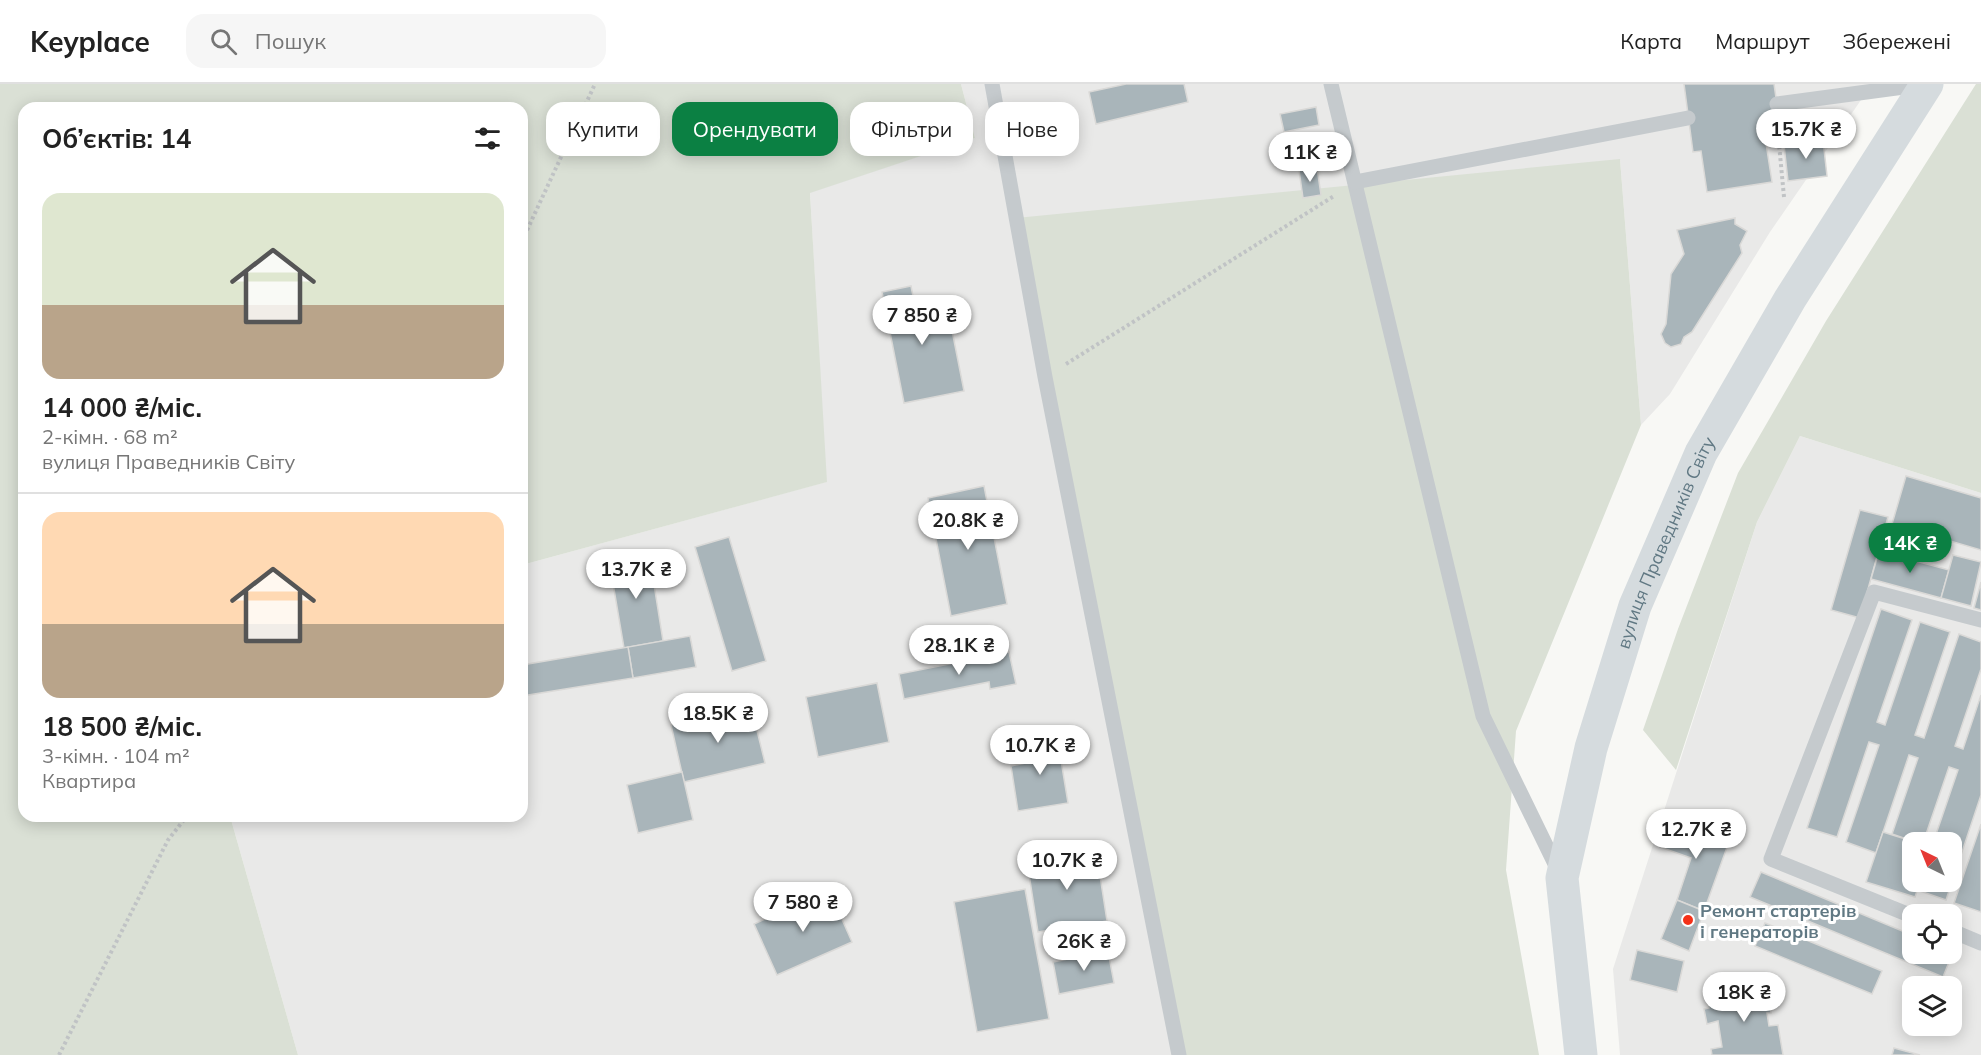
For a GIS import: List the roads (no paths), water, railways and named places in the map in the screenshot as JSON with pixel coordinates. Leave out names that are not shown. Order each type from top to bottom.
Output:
[{"type":"main road","name":"вулиця Праведників Світу","points":[[1581,1055],[1562,878],[1591,748],[1635,606],[1701,453],[1790,298],[1926,84]]},
{"type":"lane","points":[[992,84],[1045,377],[1179,1055]]},
{"type":"lane","points":[[1331,84],[1483,716],[1562,878]]},
{"type":"lane","points":[[1777,104],[1926,84]]},
{"type":"lane","points":[[1355,182],[1688,118]]},
{"type":"lane","points":[[1902,912],[1771,859],[1874,592],[1981,620]]},
{"type":"lane","points":[[1962,936],[1981,943]]},
{"type":"place","name":"Ремонт стартерів і генераторів","points":[[1688,920]]}]
